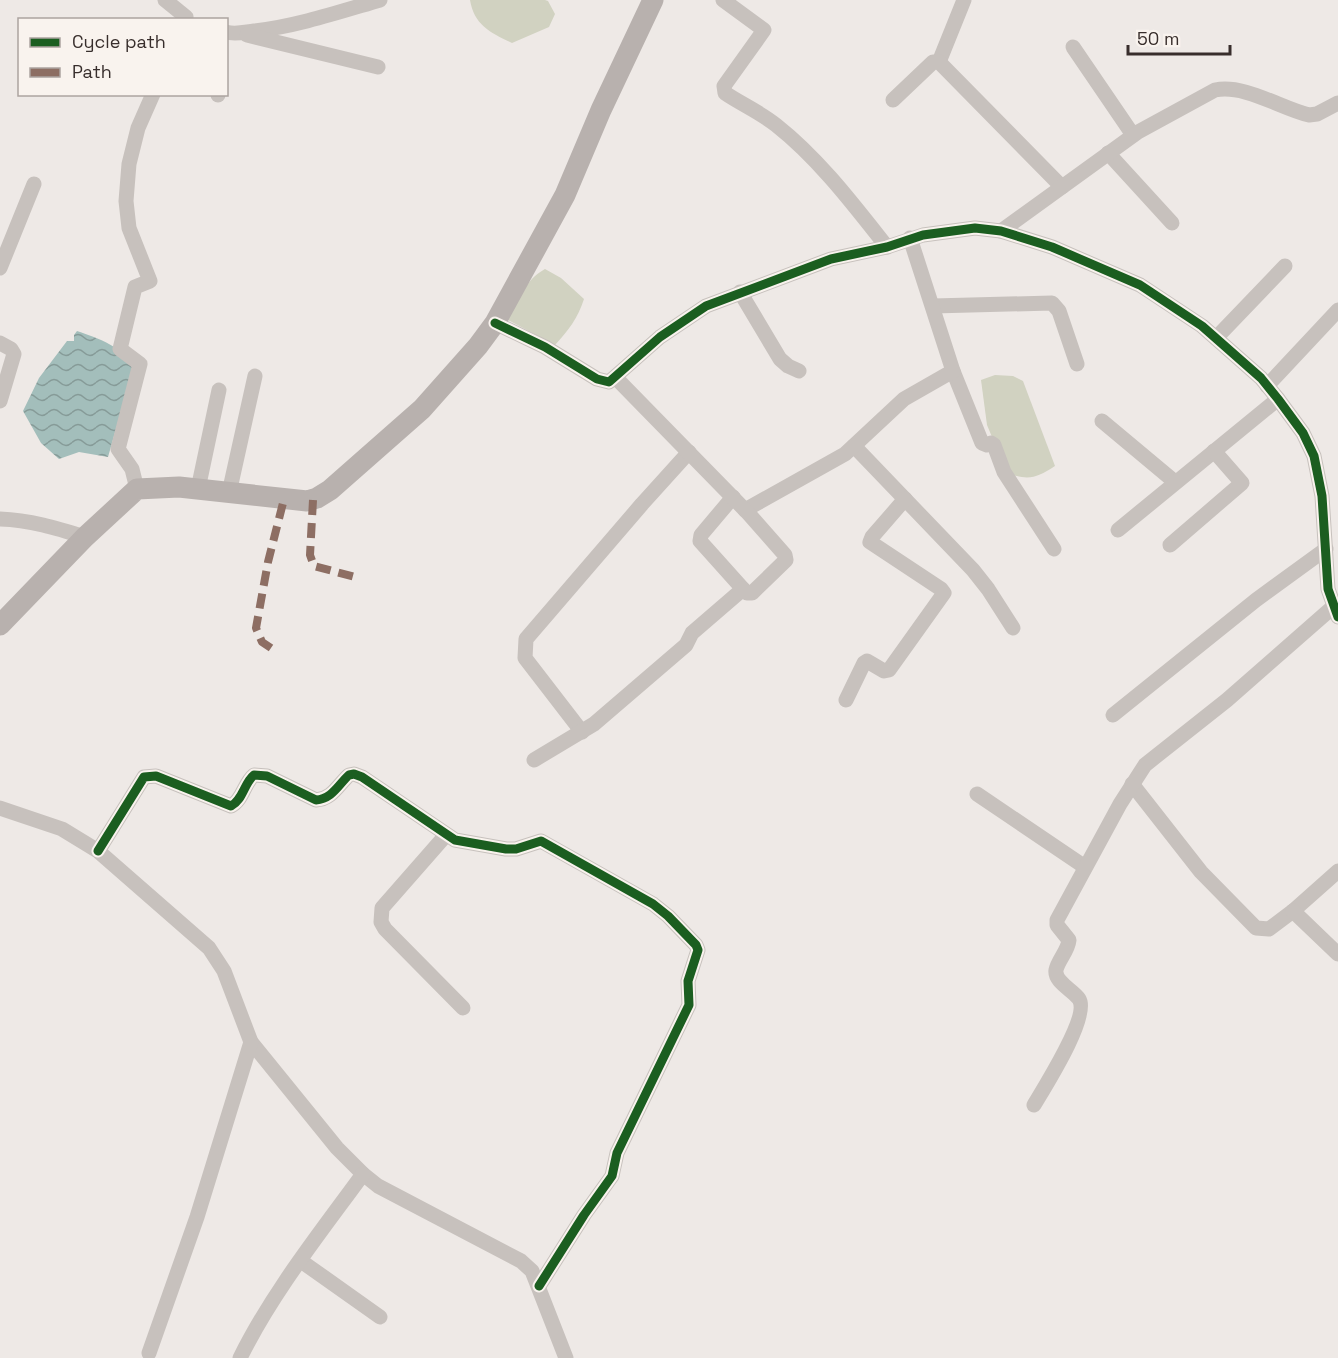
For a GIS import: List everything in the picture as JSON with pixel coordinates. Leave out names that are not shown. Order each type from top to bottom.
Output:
[{"type":"street","points":[[165,0],[187,18]]},
{"type":"street","points":[[233,33],[270,29],[380,0]]},
{"type":"street","points":[[0,625],[85,537],[137,489],[179,487],[307,501],[317,498],[348,475],[422,409],[478,346],[495,323],[566,195],[653,0]]},
{"type":"street","points":[[723,0],[764,30],[724,86],[725,93],[776,125],[804,150],[856,207],[887,247]]},
{"type":"street","points":[[939,62],[964,0]]},
{"type":"street","points":[[233,33],[378,68]]},
{"type":"street","points":[[1073,47],[1133,135]]},
{"type":"street","points":[[893,100],[933,62],[939,62],[1062,187]]},
{"type":"street","points":[[1001,231],[1133,135],[1215,90],[1226,88],[1239,90],[1309,116],[1338,103]]},
{"type":"street","points":[[137,489],[132,469],[118,449],[140,364],[120,349],[135,287],[150,281],[129,228],[126,201],[129,164],[138,128],[152,96]]},
{"type":"street","points":[[1108,153],[1172,223]]},
{"type":"street","points":[[0,268],[34,184]]},
{"type":"street","points":[[495,323],[545,347],[597,379],[609,382],[668,332],[706,306],[740,292],[831,259],[887,247],[922,235],[975,228],[1001,231],[1052,247],[1140,285],[1202,326],[1267,386],[1303,433],[1314,456],[1323,496],[1328,589],[1336,612],[1157,754],[1145,765],[1132,783],[1057,920],[1057,925],[1069,940],[1056,971],[1057,977],[1079,999],[1081,1006],[1067,1046],[1034,1105]]},
{"type":"street","points":[[910,238],[953,371],[982,443],[994,445],[1004,472],[1054,549]]},
{"type":"street","points":[[1216,338],[1285,266]]},
{"type":"street","points":[[740,292],[780,358],[788,366],[799,371]]},
{"type":"street","points":[[933,306],[1052,303],[1057,306],[1077,364]]},
{"type":"street","points":[[1267,386],[1338,309]]},
{"type":"street","points":[[0,343],[11,349],[14,354],[0,401]]},
{"type":"street","points":[[745,510],[838,459],[854,447],[904,399],[953,371]]},
{"type":"street","points":[[229,493],[255,376]]},
{"type":"street","points":[[616,378],[733,497],[786,557],[784,563],[753,593],[747,593],[700,541],[701,535],[733,497]]},
{"type":"street","points":[[198,489],[219,390]]},
{"type":"street","points":[[1118,530],[1278,399]]},
{"type":"street","points":[[1102,421],[1175,482]]},
{"type":"street","points":[[854,447],[973,570],[1014,628]]},
{"type":"street","points":[[1170,545],[1242,483],[1214,451]]},
{"type":"street","points":[[582,732],[525,658],[526,639],[538,622],[689,452]]},
{"type":"street","points":[[846,700],[864,663],[867,662],[884,671],[889,670],[944,593],[870,542],[905,500]]},
{"type":"street","points":[[0,519],[46,525],[85,537]]},
{"type":"street","points":[[1113,715],[1256,600],[1326,549]]},
{"type":"street","points":[[534,760],[594,724],[686,645],[692,633],[743,589]]},
{"type":"street","points":[[98,851],[144,777],[156,776],[231,806],[236,803],[254,775],[267,776],[316,800],[330,796],[349,775],[354,774],[362,777],[446,835],[465,843],[506,849],[541,841],[653,904],[668,916],[696,945],[698,950],[688,981],[689,1005],[617,1153],[612,1176],[539,1286]]},
{"type":"street","points":[[1132,783],[1201,872],[1256,928],[1269,929],[1338,871]]},
{"type":"street","points":[[977,794],[1085,867]]},
{"type":"street","points":[[0,808],[62,829],[98,851],[209,948],[224,971],[251,1042],[337,1148],[378,1186],[521,1261],[532,1271],[566,1358]]},
{"type":"street","points":[[446,835],[382,908],[381,922],[385,929],[463,1008]]},
{"type":"street","points":[[1293,911],[1338,954]]},
{"type":"street","points":[[149,1353],[197,1217],[251,1042]]},
{"type":"street","points":[[242,1357],[250,1338],[300,1261],[363,1174]]},
{"type":"street","points":[[300,1261],[380,1317]]},
{"type":"green space","points":[[470,0],[545,0],[548,1],[555,14],[549,27],[512,43],[491,32],[480,22],[475,16]]},
{"type":"green space","points":[[545,269],[561,278],[584,299],[572,324],[555,345],[508,320],[527,285]]},
{"type":"green space","points":[[995,375],[1013,376],[1023,381],[1055,466],[1043,473],[1032,477],[1021,477],[1007,473],[987,425],[981,380]]},
{"type":"water","points":[[77,331],[110,344],[124,355],[133,370],[108,457],[79,452],[59,459],[41,443],[23,411],[39,378],[67,341],[74,341]]},
{"type":"marked path","points":[[271,648],[262,642],[256,628],[268,562],[284,499]]},
{"type":"marked path","points":[[313,500],[310,555],[314,566],[355,577]]},
{"type":"cycle path","points":[[495,323],[545,347],[597,379],[609,382],[660,337],[706,306],[831,259],[887,247],[923,235],[975,228],[1001,231],[1052,247],[1140,285],[1202,326],[1261,378],[1278,399],[1303,433],[1314,456],[1322,496],[1328,589],[1338,617]]},
{"type":"cycle path","points":[[98,851],[144,777],[156,776],[231,806],[238,800],[254,775],[267,776],[316,800],[331,794],[349,775],[354,774],[362,777],[455,840],[506,849],[516,849],[541,841],[653,904],[668,916],[696,945],[698,950],[688,981],[689,1005],[617,1153],[612,1176],[539,1286]]}]
